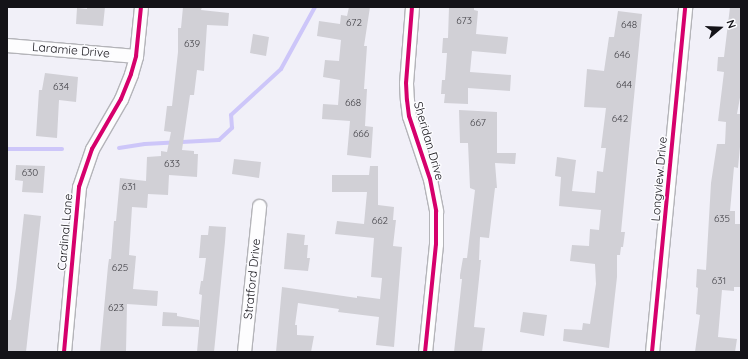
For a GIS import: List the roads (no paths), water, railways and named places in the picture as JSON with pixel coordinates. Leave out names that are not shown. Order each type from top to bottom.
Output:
[{"type":"street","name":"Cardinal Lane","points":[[64,352],[79,187],[92,149],[121,99],[131,74],[136,56],[141,7]]},
{"type":"street","name":"Sheridan Drive","points":[[412,7],[406,83],[407,100],[409,116],[430,179],[436,211],[436,244],[425,352]]},
{"type":"street","name":"Longview Drive","points":[[652,352],[685,7]]},
{"type":"street","name":"Laramie Drive","points":[[7,45],[136,56]]},
{"type":"street","name":"Stratford Drive","points":[[244,352],[259,206]]},
{"type":"waterway","points":[[119,148],[145,144],[219,140],[232,128],[231,115],[281,69],[315,7]]},
{"type":"waterway","points":[[7,149],[62,149]]}]
